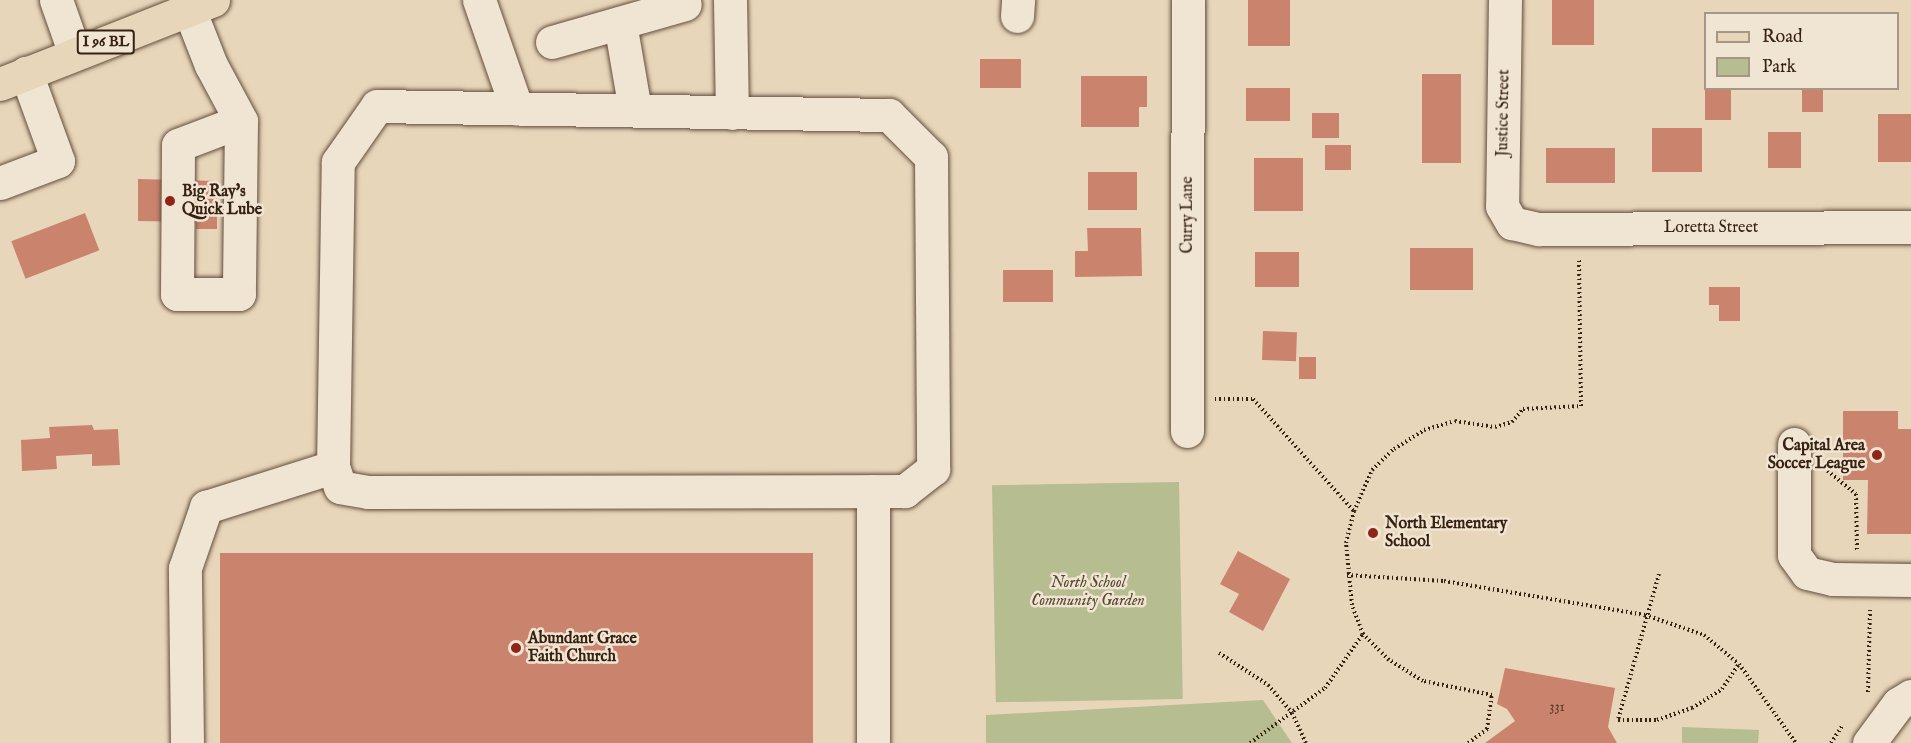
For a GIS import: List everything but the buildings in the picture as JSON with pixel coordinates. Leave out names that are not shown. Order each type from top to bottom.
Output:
[{"type":"main road","name":"I 96 BL","points":[[13,79],[201,5]]},
{"type":"street","points":[[56,0],[75,54]]},
{"type":"street","points":[[479,0],[516,109]]},
{"type":"street","points":[[730,0],[732,113]]},
{"type":"street","name":"Curry Lane","points":[[1187,430],[1188,0]]},
{"type":"street","name":"Justice Street","points":[[1505,0],[1502,206],[1512,223]]},
{"type":"street","points":[[552,42],[685,3]]},
{"type":"street","points":[[201,5],[211,65],[241,121],[239,294],[177,294],[178,145],[241,121]]},
{"type":"street","points":[[620,23],[635,110]]},
{"type":"street","points":[[0,183],[58,161],[13,79]]},
{"type":"street","points":[[377,106],[516,109],[889,115],[931,157],[933,469],[905,491],[368,492],[340,487],[333,467],[338,162],[377,106]]},
{"type":"street","name":"Loretta Street","points":[[1512,223],[1539,229],[1911,227]]},
{"type":"street","points":[[1794,444],[1794,555],[1807,573],[1833,579],[1911,580]]},
{"type":"street","points":[[187,743],[185,568],[206,507],[333,467]]},
{"type":"street","points":[[873,491],[873,743]]},
{"type":"street","points":[[1869,743],[1898,704],[1911,696]]},
{"type":"path","points":[[1468,743],[1487,729],[1492,695],[1423,681],[1389,660],[1363,634],[1347,575],[1346,543],[1354,511],[1372,470],[1394,449],[1424,430],[1455,421],[1496,428],[1512,422],[1523,409],[1581,406],[1578,228]]},
{"type":"path","points":[[1205,399],[1253,399],[1354,511]]},
{"type":"path","points":[[1659,574],[1645,615],[1618,720],[1657,720],[1692,708],[1722,689],[1739,664]]},
{"type":"path","points":[[1347,575],[1444,581],[1645,615],[1704,635],[1739,664],[1796,743]]},
{"type":"path","points":[[1250,743],[1325,688],[1363,634]]},
{"type":"path","points":[[1219,653],[1268,685],[1292,712],[1306,743]]},
{"type":"green space","name":"North School Community Garden","points":[[1179,482],[1183,699],[996,702],[992,485]]},
{"type":"green space","points":[[1263,700],[1292,743],[986,743],[986,715]]},
{"type":"green space","points":[[1682,727],[1759,730],[1758,743],[1682,743]]},
{"type":"place","name":"Big Ray's Quick Lube","points":[[170,201]]},
{"type":"place","name":"Capital Area Soccer League","points":[[1877,455]]},
{"type":"place","name":"North Elementary School","points":[[1373,533]]},
{"type":"place","name":"Abundant Grace Faith Church","points":[[516,648]]}]
